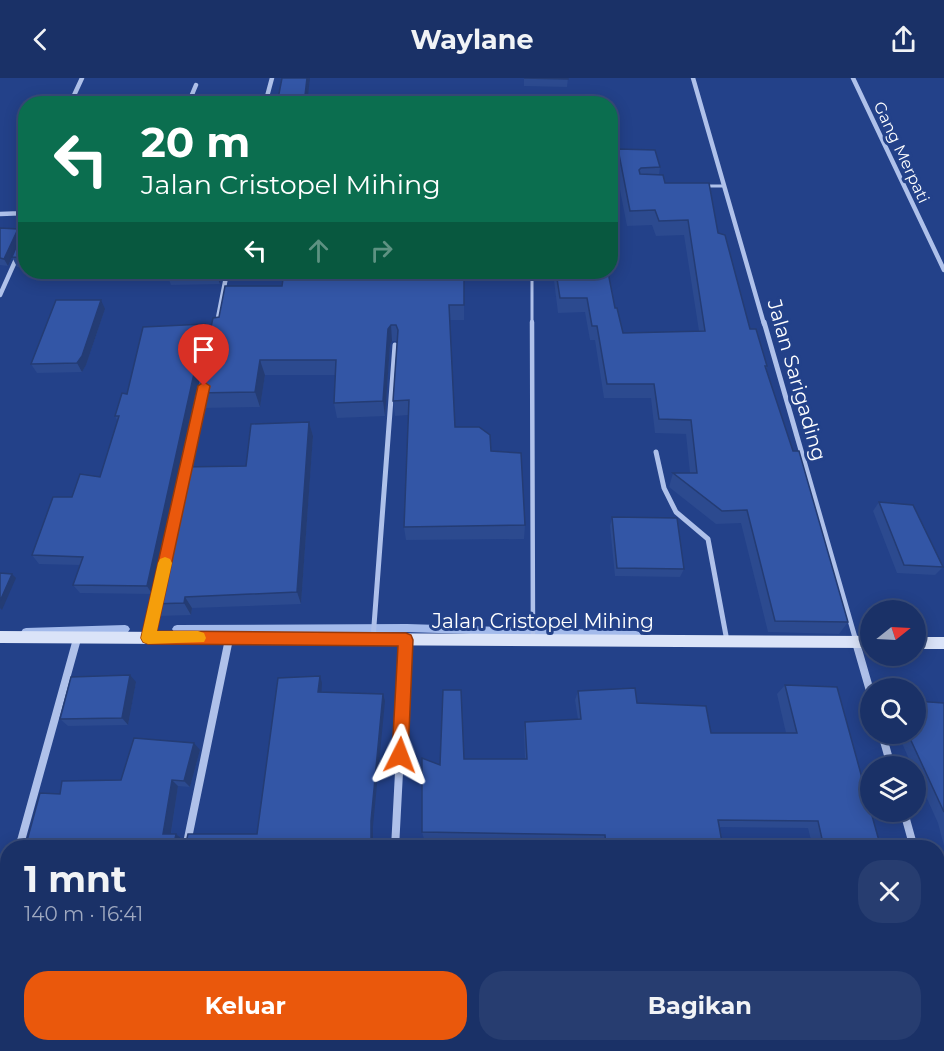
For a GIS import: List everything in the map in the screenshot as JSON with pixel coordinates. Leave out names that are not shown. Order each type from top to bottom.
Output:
[{"type":"street","points":[[74,96],[82,78]]},
{"type":"street","points":[[268,96],[272,78]]},
{"type":"street","name":"Jalan Sarigading","points":[[693,78],[866,678]]},
{"type":"street","name":"Gang Merpati","points":[[853,78],[944,270]]},
{"type":"street","points":[[191,96],[196,85]]},
{"type":"street","points":[[0,214],[18,213]]},
{"type":"street","points":[[0,295],[18,254]]},
{"type":"street","points":[[216,328],[226,279]]},
{"type":"street","points":[[373,639],[395,345]]},
{"type":"street","points":[[183,478],[204,386]]},
{"type":"street","points":[[656,452],[666,492],[676,513],[682,521],[702,531],[708,539],[727,641]]},
{"type":"street","points":[[148,638],[158,592]]},
{"type":"street","name":"Jalan Cristopel Mihing","points":[[0,637],[860,642]]},
{"type":"street","points":[[21,840],[77,637]]},
{"type":"street","points":[[188,840],[229,638]]},
{"type":"street","points":[[395,840],[406,640]]},
{"type":"street","points":[[926,643],[944,643]]},
{"type":"street","points":[[907,822],[912,840]]},
{"type":"lane","points":[[703,186],[724,186]]},
{"type":"lane","points":[[532,279],[533,640]]},
{"type":"building","points":[[282,78],[307,78],[305,96],[279,96]]},
{"type":"building","points":[[618,149],[655,150],[660,167],[641,168],[640,174],[663,175],[665,183],[709,183],[718,233],[725,235],[750,329],[756,329],[767,366],[765,366],[793,451],[799,451],[848,622],[775,621],[747,510],[722,511],[673,473],[697,473],[691,420],[659,419],[654,384],[607,384],[597,326],[592,326],[587,298],[560,298],[557,279],[609,279],[623,333],[705,331],[688,220],[659,221],[655,210],[630,211]]},
{"type":"building","points":[[0,228],[18,229],[4,259],[0,258]]},
{"type":"building","points":[[18,243],[18,257],[12,257]]},
{"type":"building","points":[[283,279],[464,279],[464,305],[449,305],[455,427],[479,427],[490,435],[491,451],[521,453],[525,525],[404,527],[409,400],[393,401],[398,330],[396,325],[391,325],[388,329],[383,401],[334,403],[336,360],[260,360],[255,392],[196,393],[213,318],[219,317],[225,286],[282,286]]},
{"type":"building","points":[[56,300],[101,300],[82,356],[77,363],[31,364]]},
{"type":"building","points":[[205,324],[147,586],[73,585],[83,557],[32,555],[53,497],[72,497],[80,474],[100,477],[119,416],[115,416],[122,393],[127,394],[143,327]]},
{"type":"building","points":[[309,422],[297,592],[185,597],[184,603],[150,604],[181,467],[246,466],[251,424]]},
{"type":"building","points":[[879,502],[913,505],[943,567],[904,565]]},
{"type":"building","points":[[612,517],[677,518],[684,569],[617,568]]},
{"type":"building","points":[[0,573],[12,574],[0,601]]},
{"type":"building","points":[[130,675],[122,718],[60,719],[71,677]]},
{"type":"building","points":[[320,676],[318,692],[383,694],[371,840],[187,840],[188,834],[257,834],[278,678]]},
{"type":"building","points":[[785,685],[837,687],[860,771],[860,822],[874,822],[879,840],[822,840],[818,821],[718,820],[722,840],[605,840],[605,835],[422,832],[422,758],[440,765],[443,690],[461,690],[464,759],[527,759],[525,722],[581,719],[578,691],[635,688],[637,703],[706,706],[711,733],[797,733]]},
{"type":"building","points":[[926,702],[944,703],[944,812],[926,773],[926,756],[918,756],[913,744],[926,744]]},
{"type":"building","points":[[134,738],[194,743],[184,781],[172,780],[163,834],[176,834],[175,840],[27,840],[40,793],[60,794],[62,781],[121,780]]},
{"type":"waterway","points":[[177,629],[407,628],[636,635]]},
{"type":"waterway","points":[[26,632],[125,629]]},
{"type":"slow traffic","points":[[165,563],[148,638],[198,638]]},
{"type":"route","points":[[204,386],[148,638],[406,640],[400,755]]}]
